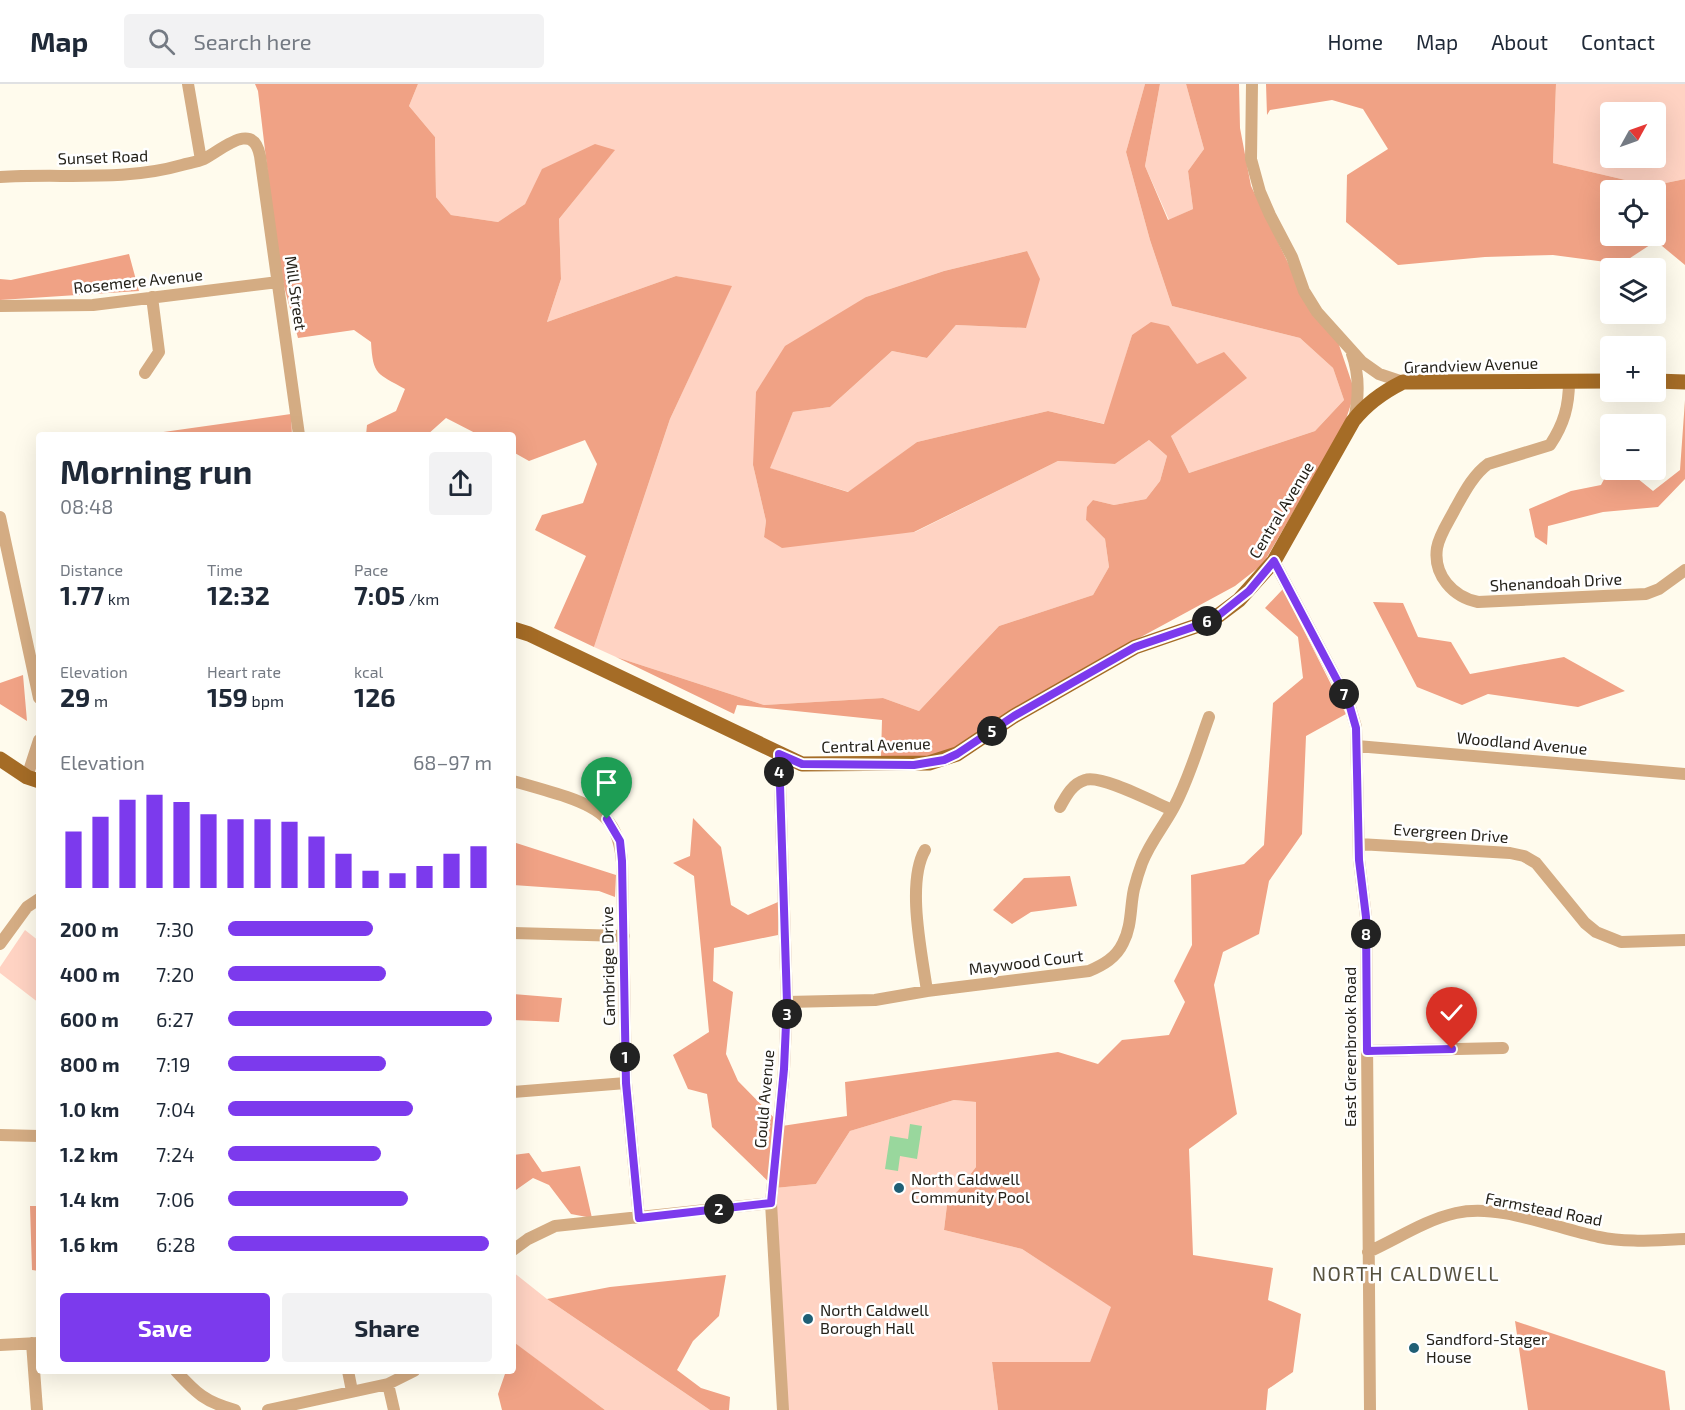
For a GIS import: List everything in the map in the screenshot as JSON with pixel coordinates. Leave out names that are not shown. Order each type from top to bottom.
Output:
[{"type":"main road","name":"Grandview Avenue","points":[[1332,459],[1353,421],[1368,403],[1403,382],[1600,381]]},
{"type":"main road","points":[[1666,381],[1685,382]]},
{"type":"main road","name":"Central Avenue","points":[[516,630],[529,634],[802,764],[914,765],[944,760],[957,754],[1014,716],[1135,647],[1199,625],[1219,615],[1249,591],[1274,561],[1332,459]]},
{"type":"main road","points":[[0,759],[33,779]]},
{"type":"street","points":[[188,84],[201,160]]},
{"type":"street","points":[[1252,84],[1251,159],[1260,192],[1292,257],[1304,291],[1317,312],[1370,369],[1390,379],[1403,382]]},
{"type":"street","name":"Sunset Road","points":[[0,177],[135,175],[158,172],[201,160],[237,140],[248,138],[258,144],[260,156]]},
{"type":"street","name":"Mill Street","points":[[260,156],[299,432]]},
{"type":"street","name":"Rosemere Avenue","points":[[0,306],[93,304],[278,282]]},
{"type":"street","points":[[145,374],[159,352],[152,297]]},
{"type":"street","points":[[1350,349],[1358,376],[1357,404],[1353,421]]},
{"type":"street","name":"Shenandoah Drive","points":[[1569,381],[1569,403],[1550,445],[1488,464],[1480,470],[1462,496],[1437,548],[1439,568],[1446,584],[1458,595],[1478,602],[1646,594],[1659,589],[1685,570]]},
{"type":"street","points":[[0,517],[36,684]]},
{"type":"street","name":"East Greenbrook Road","points":[[1274,561],[1350,707],[1356,728],[1359,844],[1366,917],[1370,1410]]},
{"type":"street","name":"Maywood Court","points":[[787,1002],[875,1000],[927,991],[1089,971],[1105,964],[1123,944],[1129,928],[1134,889],[1142,862],[1183,788],[1209,717]]},
{"type":"street","name":"Woodland Avenue","points":[[1357,746],[1685,774]]},
{"type":"street","name":"Gould Avenue","points":[[779,754],[787,1002],[784,1069],[771,1203],[783,1410]]},
{"type":"street","points":[[33,779],[36,760]]},
{"type":"street","points":[[1060,807],[1076,785],[1087,779],[1106,781],[1172,810]]},
{"type":"street","name":"Cambridge Drive","points":[[516,782],[586,804],[602,814],[614,829],[621,847],[626,1083],[639,1218]]},
{"type":"street","name":"Evergreen Drive","points":[[1359,844],[1510,853],[1524,856],[1536,863],[1585,923],[1596,932],[1621,942],[1685,940]]},
{"type":"street","points":[[925,850],[918,867],[916,917],[927,991]]},
{"type":"street","points":[[0,944],[27,907],[36,901]]},
{"type":"street","points":[[516,933],[624,936]]},
{"type":"street","points":[[1367,1051],[1503,1048]]},
{"type":"street","points":[[516,1092],[626,1083]]},
{"type":"street","points":[[0,1134],[36,1136]]},
{"type":"street","points":[[516,1248],[528,1239],[555,1226],[771,1203]]},
{"type":"street","name":"Farmstead Road","points":[[1368,1252],[1437,1219],[1476,1211],[1520,1217],[1624,1241],[1685,1239]]},
{"type":"street","points":[[0,1346],[35,1343],[36,1410]]},
{"type":"street","points":[[179,1374],[195,1392],[209,1401],[235,1410]]},
{"type":"street","points":[[349,1374],[352,1392]]},
{"type":"street","points":[[267,1410],[388,1384],[408,1374]]},
{"type":"street","points":[[388,1384],[394,1410]]},
{"type":"shaded area","points":[[255,84],[418,84],[409,106],[435,137],[436,197],[451,215],[498,222],[525,204],[542,169],[595,144],[615,150],[559,219],[561,279],[547,322],[676,276],[732,286],[670,419],[594,647],[554,628],[586,556],[535,530],[542,515],[583,503],[597,464],[585,440],[529,461],[516,454],[516,432],[473,432],[446,418],[430,432],[366,432],[367,425],[396,411],[405,389],[378,372],[373,361],[371,342],[354,330],[298,338],[279,268],[258,91]]},
{"type":"shaded area","points":[[418,84],[1145,84],[1126,152],[1150,240],[1172,306],[1300,338],[1333,368],[1344,400],[1315,431],[1189,473],[1171,436],[1197,365],[1169,326],[1132,335],[1105,424],[1048,411],[917,442],[849,492],[769,468],[793,412],[830,407],[892,351],[927,358],[956,325],[1026,328],[1027,251],[944,271],[866,297],[753,465],[766,521],[764,537],[915,532],[1058,461],[1115,464],[1149,440],[1167,456],[1160,481],[1146,499],[1114,505],[1093,500],[1086,520],[1105,539],[1109,567],[1093,595],[999,626],[919,711],[883,698],[764,705],[616,657],[594,647],[670,419],[731,287],[676,276],[547,322],[561,279],[559,219],[614,151],[543,169],[525,204],[498,222],[451,215],[436,197],[435,137],[409,106]]},
{"type":"shaded area","points":[[1145,84],[1160,84],[1145,166],[1168,220],[1193,209],[1188,171],[1204,149],[1186,84],[1239,84],[1240,128],[1251,186],[1305,298],[1338,342],[1355,392],[1344,425],[1263,564],[1235,586],[1128,644],[950,750],[922,760],[881,756],[882,720],[737,705],[734,714],[616,657],[764,705],[883,698],[919,711],[999,626],[1093,595],[1109,567],[1105,539],[1086,520],[1087,507],[1093,500],[1114,505],[1146,499],[1160,481],[1167,456],[1149,440],[1115,464],[1058,461],[914,532],[782,548],[764,537],[766,521],[753,465],[756,392],[785,346],[866,297],[944,271],[1027,251],[1040,279],[1026,328],[956,325],[927,358],[892,351],[830,407],[793,412],[770,468],[848,492],[917,442],[1048,411],[1104,424],[1132,335],[1151,322],[1169,326],[1197,364],[1224,352],[1247,378],[1171,436],[1189,473],[1315,431],[1344,400],[1333,368],[1300,338],[1172,306],[1150,240],[1126,152]]},
{"type":"shaded area","points":[[1160,84],[1186,84],[1204,149],[1188,171],[1193,209],[1169,220],[1145,166]]},
{"type":"shaded area","points":[[1266,84],[1556,84],[1553,163],[1625,180],[1600,180],[1600,246],[1648,246],[1630,258],[1600,258],[1600,261],[1553,255],[1485,257],[1398,265],[1346,222],[1347,175],[1388,149],[1363,109],[1332,100],[1270,110],[1267,115]]},
{"type":"shaded area","points":[[1556,84],[1685,84],[1685,179],[1666,183],[1666,180],[1625,180],[1553,163]]},
{"type":"shaded area","points":[[1685,179],[1685,265],[1662,246],[1666,246],[1666,183]]},
{"type":"shaded area","points":[[129,254],[139,291],[0,300],[0,279],[11,280]]},
{"type":"shaded area","points":[[1685,400],[1685,479],[1658,507],[1603,512],[1548,526],[1547,545],[1535,537],[1529,509],[1571,491],[1601,485],[1604,480],[1639,480],[1653,491],[1680,470]]},
{"type":"shaded area","points":[[291,414],[292,432],[163,432]]},
{"type":"shaded area","points":[[1283,589],[1346,714],[1306,736],[1302,834],[1269,881],[1259,934],[1223,952],[1214,985],[1237,1114],[1189,1149],[1193,1255],[1273,1268],[1268,1300],[1301,1314],[1293,1372],[1268,1389],[1266,1410],[998,1410],[992,1362],[1090,1362],[1111,1307],[1022,1249],[944,1230],[947,1205],[976,1167],[976,1102],[954,1100],[850,1131],[816,1184],[775,1188],[712,1127],[707,1094],[688,1089],[673,1055],[709,1032],[694,876],[673,863],[690,856],[693,818],[721,847],[731,905],[748,915],[778,902],[778,935],[714,948],[713,981],[733,992],[726,1054],[738,1081],[782,1126],[847,1116],[845,1082],[1058,1052],[1098,1064],[1122,1040],[1169,1035],[1185,1002],[1174,981],[1192,945],[1191,875],[1244,864],[1264,845],[1273,703],[1303,678],[1298,637],[1265,608]]},
{"type":"shaded area","points":[[1373,602],[1403,603],[1418,637],[1451,642],[1470,674],[1564,657],[1625,691],[1578,707],[1488,694],[1462,705],[1417,687]]},
{"type":"shaded area","points":[[23,675],[27,721],[0,704],[0,683]]},
{"type":"shaded area","points":[[516,843],[616,875],[615,897],[599,891],[516,885]]},
{"type":"shaded area","points":[[1070,876],[1077,906],[1031,912],[1012,924],[993,910],[1024,878]]},
{"type":"shaded area","points":[[25,930],[36,939],[36,1001],[0,973],[0,967]]},
{"type":"shaded area","points":[[516,994],[562,998],[559,1022],[516,1020]]},
{"type":"shaded area","points":[[954,1100],[977,1102],[976,1167],[947,1205],[944,1230],[1022,1249],[1112,1307],[1090,1362],[992,1362],[998,1410],[783,1410],[775,1188],[816,1184],[850,1131]]},
{"type":"shaded area","points":[[910,1124],[922,1126],[917,1159],[900,1156],[898,1171],[885,1169],[890,1136],[908,1139]]},
{"type":"shaded area","points":[[529,1153],[542,1172],[580,1166],[592,1218],[571,1214],[549,1185],[533,1178],[516,1190],[516,1155]]},
{"type":"shaded area","points":[[30,1206],[36,1206],[36,1271],[32,1270]]},
{"type":"shaded area","points":[[516,1274],[547,1299],[710,1410],[605,1410],[516,1344]]},
{"type":"shaded area","points":[[726,1275],[719,1316],[693,1341],[677,1370],[701,1388],[730,1397],[729,1410],[710,1410],[547,1299],[610,1287]]},
{"type":"shaded area","points":[[1515,1321],[1665,1371],[1670,1410],[1528,1410]]},
{"type":"shaded area","points":[[516,1344],[605,1410],[502,1410],[498,1394],[505,1374],[516,1374]]},
{"type":"place","name":"North Caldwell Community Pool","points":[[899,1188]]},
{"type":"place","name":"North Caldwell Borough Hall","points":[[808,1319]]},
{"type":"place","name":"Sandford-Stager House","points":[[1414,1348]]},
{"type":"district","name":"NORTH CALDWELL","points":[[1406,1274]]},
{"type":"route","points":[[607,819],[621,847],[626,1083],[639,1218],[771,1203],[784,1069],[787,1002],[779,754],[802,764],[914,765],[944,760],[957,754],[1014,716],[1135,647],[1199,625],[1219,615],[1249,591],[1274,561],[1338,682],[1350,707],[1356,728],[1359,860],[1366,917],[1367,1051],[1452,1049]]}]
